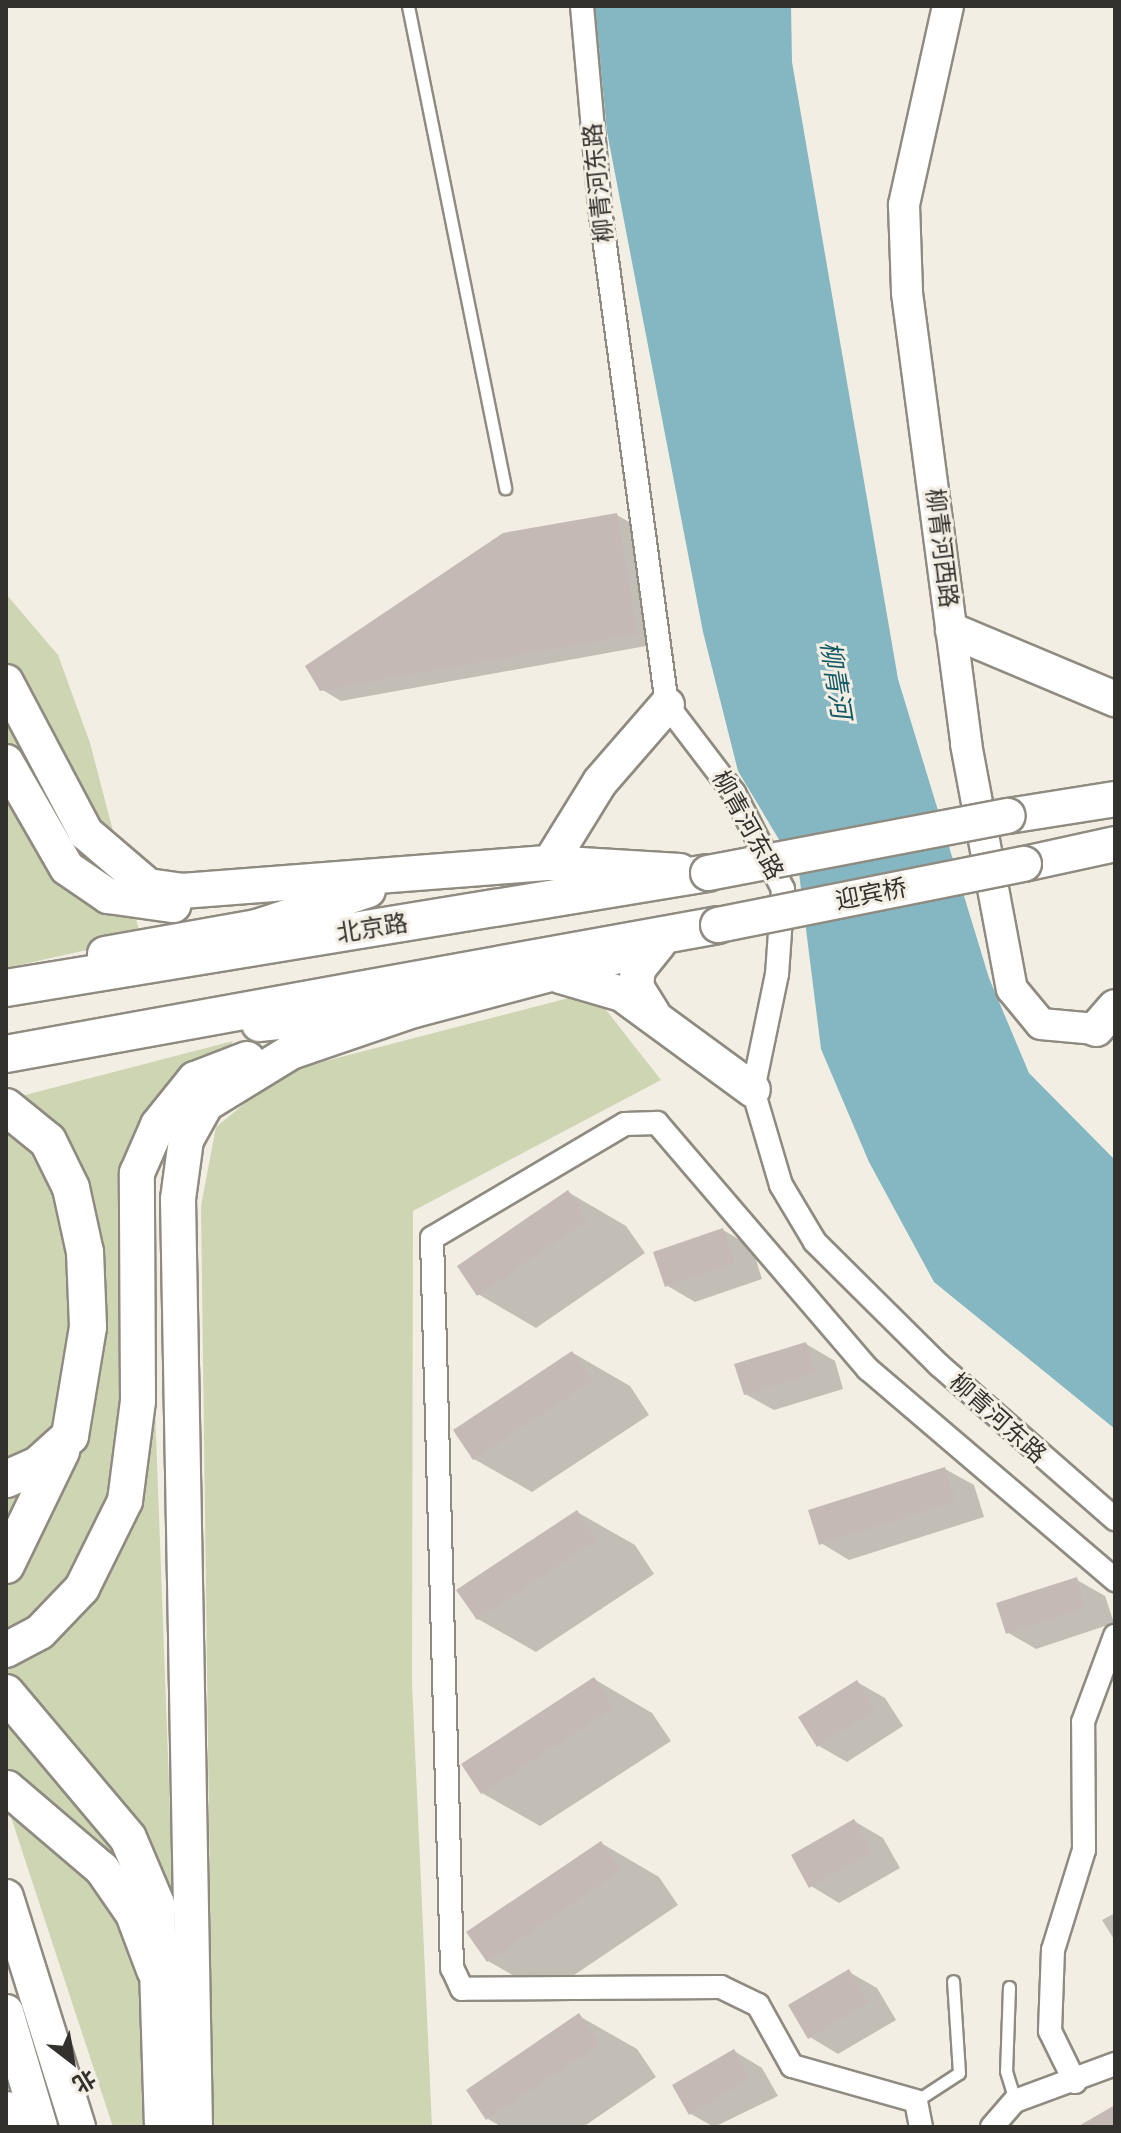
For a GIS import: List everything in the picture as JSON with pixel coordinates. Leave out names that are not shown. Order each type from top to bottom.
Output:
[{"type":"highway","name":"北京路","points":[[16,984],[708,873]]},
{"type":"highway","points":[[6,1056],[718,925]]},
{"type":"highway","points":[[6,1107],[48,1141],[71,1188],[85,1252],[88,1327],[70,1436],[6,1565]]},
{"type":"highway","points":[[6,1479],[38,1465],[70,1436]]},
{"type":"highway","points":[[6,1693],[128,1838],[156,1904],[163,2127]]},
{"type":"highway","points":[[6,2110],[12,2127]]},
{"type":"main road","name":"柳青河西路","points":[[948,6],[904,205],[907,293],[953,631],[1012,989],[1041,1024],[1106,1018]]},
{"type":"main road","points":[[953,631],[1115,699]]},
{"type":"main road","points":[[6,682],[86,833],[148,886],[182,891],[550,863],[708,873],[1114,799]]},
{"type":"main road","points":[[550,863],[627,746],[667,705]]},
{"type":"main road","points":[[6,762],[67,868],[108,896],[158,907],[299,882]]},
{"type":"main road","points":[[574,824],[583,854],[612,865]]},
{"type":"main road","name":"迎宾桥","points":[[414,1010],[557,975],[718,925],[1112,848]]},
{"type":"main road","points":[[16,984],[73,960],[257,927],[414,875]]},
{"type":"main road","points":[[653,1014],[636,987],[638,969],[659,943]]},
{"type":"main road","points":[[557,975],[594,982],[653,1014],[753,1090]]},
{"type":"main road","points":[[6,1650],[40,1632],[82,1588],[125,1501],[138,1401],[137,1173],[158,1125],[195,1079],[243,1060],[291,1052],[414,1010]]},
{"type":"main road","points":[[6,1056],[89,1057],[283,1020],[414,1010]]},
{"type":"main road","points":[[195,2127],[178,1199],[186,1140],[206,1104],[291,1052]]},
{"type":"main road","points":[[7,1788],[102,1869],[149,1947],[160,1999]]},
{"type":"main road","points":[[6,1897],[46,2006],[98,2127]]},
{"type":"main road","points":[[46,2006],[78,2127]]},
{"type":"main road","points":[[6,2012],[40,2127]]},
{"type":"street","name":"柳青河东路","points":[[582,6],[600,208],[667,705],[734,793],[783,889],[777,974],[753,1090],[781,1185],[815,1242],[939,1365],[1115,1519]]},
{"type":"street","points":[[921,2127],[916,2101],[792,2066],[758,2005],[721,1987],[462,1989],[452,1968],[432,1238],[625,1124],[657,1123],[868,1369],[1115,1580]]},
{"type":"street","points":[[1075,2082],[1050,2031],[1053,1950],[1084,1850],[1083,1722],[1115,1636]]},
{"type":"street","points":[[992,2127],[1015,2101],[1075,2082],[1115,2064]]},
{"type":"lane","points":[[408,6],[505,488]]},
{"type":"lane","points":[[916,2101],[959,2073],[953,1981]]},
{"type":"lane","points":[[1009,1987],[1006,2071],[1015,2101]]},
{"type":"green space","points":[[6,594],[58,655],[90,743],[141,938],[6,968]]},
{"type":"green space","points":[[592,992],[661,1080],[413,1211],[412,1683],[432,2127],[213,2127],[201,1206],[216,1127],[283,1072]]},
{"type":"green space","points":[[233,1041],[147,1192],[174,1918],[144,1967],[151,2127],[113,2127],[6,1802],[6,1100]]},
{"type":"water","name":"柳青河","points":[[595,6],[791,6],[792,62],[898,679],[989,978],[1029,1073],[1115,1160],[1115,1429],[934,1282],[869,1162],[821,1049],[799,873],[738,771],[703,632],[607,132]]},
{"type":"building","points":[[617,513],[638,634],[320,691],[305,666],[503,533]]},
{"type":"building","points":[[568,1190],[588,1220],[477,1296],[457,1266]]},
{"type":"building","points":[[723,1228],[735,1263],[665,1287],[653,1252]]},
{"type":"building","points":[[806,1342],[816,1373],[744,1395],[734,1364]]},
{"type":"building","points":[[572,1351],[593,1381],[473,1460],[453,1430]]},
{"type":"building","points":[[945,1467],[956,1501],[819,1545],[808,1510]]},
{"type":"building","points":[[577,1510],[597,1540],[477,1620],[456,1590]]},
{"type":"building","points":[[1077,1577],[1086,1608],[1006,1634],[996,1603]]},
{"type":"building","points":[[594,1677],[614,1708],[481,1794],[461,1764]]},
{"type":"building","points":[[857,1680],[876,1710],[817,1747],[798,1717]]},
{"type":"building","points":[[854,1819],[873,1852],[809,1888],[791,1855]]},
{"type":"building","points":[[601,1841],[621,1871],[487,1962],[466,1932]]},
{"type":"building","points":[[849,1969],[869,2003],[808,2039],[788,2005]]},
{"type":"building","points":[[579,2013],[600,2044],[486,2120],[466,2090]]},
{"type":"building","points":[[734,2049],[751,2079],[689,2115],[672,2085]]},
{"type":"building","points":[[1115,2105],[1115,2127],[1077,2127]]}]
